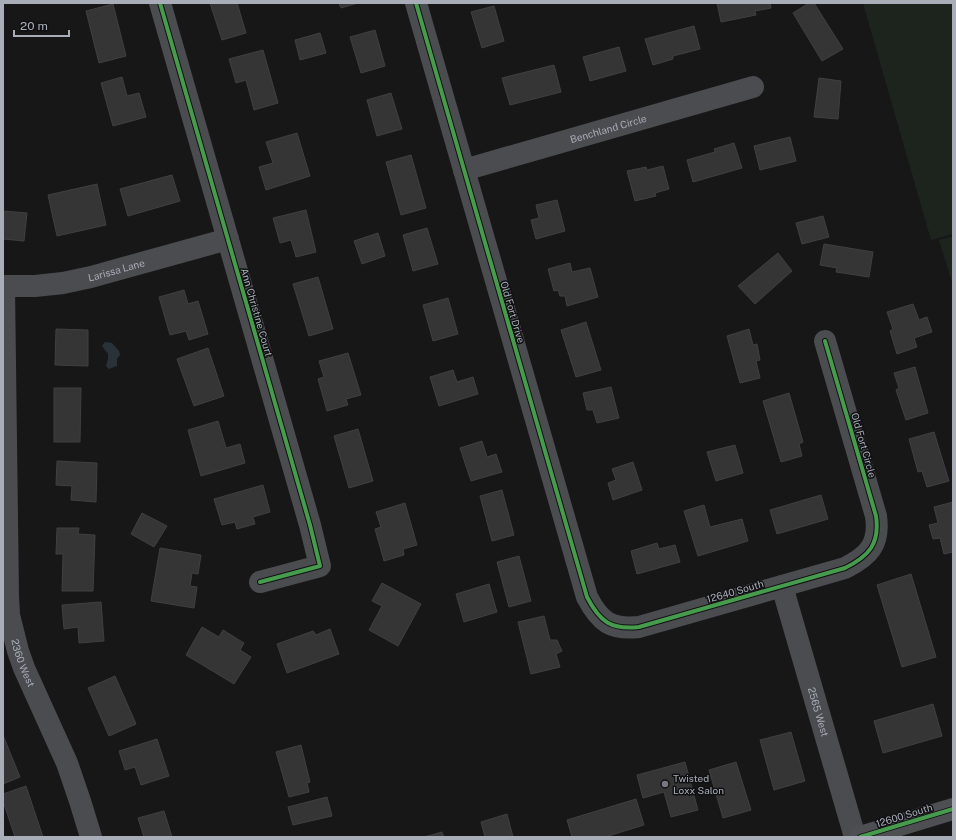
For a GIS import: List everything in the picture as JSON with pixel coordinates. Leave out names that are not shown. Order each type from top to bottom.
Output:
[{"type":"main road","name":"12600 South","points":[[860,837],[953,809]]},
{"type":"street","name":"Ann Christine Court","points":[[160,3],[310,525],[320,566],[260,582]]},
{"type":"street","name":"Old Fort Drive","points":[[416,3],[587,597],[594,610],[603,621]]},
{"type":"street","name":"Benchland Circle","points":[[464,170],[753,87]]},
{"type":"street","name":"Larissa Lane","points":[[3,286],[63,283],[91,277],[228,239]]},
{"type":"street","name":"2360 West","points":[[3,286],[9,615],[24,668],[67,763],[91,837]]},
{"type":"street","name":"Old Fort Circle","points":[[825,340],[876,516],[878,526],[877,535],[874,544],[868,553]]},
{"type":"street","name":"12640 South","points":[[603,621],[611,626],[620,628],[639,627],[845,568],[858,562],[868,553]]},
{"type":"street","name":"2565 West","points":[[782,586],[855,837]]},
{"type":"shaded area","points":[[863,3],[953,3],[953,234],[931,240]]},
{"type":"shaded area","points":[[953,236],[953,286],[939,240]]},
{"type":"shaded area","points":[[105,342],[112,343],[119,351],[120,355],[117,359],[117,366],[109,369],[106,366],[108,354],[102,346]]},
{"type":"building","points":[[210,3],[237,3],[246,33],[222,40]]},
{"type":"building","points":[[339,3],[358,3],[341,8]]},
{"type":"building","points":[[717,3],[770,3],[771,8],[755,11],[756,15],[721,22]]},
{"type":"building","points":[[809,3],[814,3],[843,49],[822,61],[793,13]]},
{"type":"building","points":[[113,4],[126,56],[99,63],[86,11]]},
{"type":"building","points":[[494,6],[504,41],[482,48],[471,12]]},
{"type":"building","points":[[694,26],[700,49],[673,56],[673,59],[653,65],[645,39]]},
{"type":"building","points":[[375,30],[385,66],[361,73],[350,37]]},
{"type":"building","points":[[320,33],[326,53],[300,60],[295,40]]},
{"type":"building","points":[[619,47],[626,71],[590,81],[583,57]]},
{"type":"building","points":[[263,50],[278,103],[254,110],[246,80],[236,83],[229,59]]},
{"type":"building","points":[[554,65],[561,92],[510,105],[502,78]]},
{"type":"building","points":[[122,77],[127,96],[139,93],[146,117],[113,126],[101,83]]},
{"type":"building","points":[[819,78],[841,81],[838,119],[814,117]]},
{"type":"building","points":[[391,93],[402,129],[377,136],[367,100]]},
{"type":"building","points":[[297,133],[310,176],[266,190],[259,167],[273,163],[266,142]]},
{"type":"building","points":[[790,137],[796,161],[760,170],[754,146]]},
{"type":"building","points":[[734,143],[742,168],[693,182],[687,160],[715,152],[714,149]]},
{"type":"building","points":[[411,155],[426,208],[401,215],[386,162]]},
{"type":"building","points":[[663,166],[669,189],[655,193],[656,196],[635,201],[627,171],[646,167],[647,170]]},
{"type":"building","points":[[172,175],[180,201],[128,216],[120,189]]},
{"type":"building","points":[[97,184],[106,225],[57,236],[48,195]]},
{"type":"building","points":[[557,200],[565,231],[536,239],[531,220],[539,218],[536,205]]},
{"type":"building","points":[[306,210],[316,252],[296,257],[291,240],[280,243],[273,218]]},
{"type":"building","points":[[3,211],[27,213],[24,241],[3,239]]},
{"type":"building","points":[[823,216],[829,237],[802,244],[796,223]]},
{"type":"building","points":[[427,228],[438,264],[413,271],[403,235]]},
{"type":"building","points":[[378,233],[385,256],[362,264],[354,241]]},
{"type":"building","points":[[824,244],[873,252],[869,277],[836,272],[837,268],[820,265]]},
{"type":"building","points":[[778,253],[792,271],[755,304],[738,286]]},
{"type":"building","points":[[570,263],[572,272],[590,268],[598,297],[567,306],[565,296],[560,296],[558,290],[554,291],[548,269]]},
{"type":"building","points":[[318,277],[333,329],[309,336],[293,284]]},
{"type":"building","points":[[184,290],[188,304],[198,301],[208,334],[189,340],[186,331],[170,335],[159,297]]},
{"type":"building","points":[[448,298],[458,334],[433,341],[423,305]]},
{"type":"building","points":[[913,304],[919,320],[927,317],[932,332],[914,338],[917,347],[897,354],[890,331],[893,329],[887,312]]},
{"type":"building","points":[[586,322],[601,370],[576,377],[561,330]]},
{"type":"building","points":[[56,329],[88,330],[88,366],[55,365]]},
{"type":"building","points":[[749,329],[753,345],[757,344],[760,360],[756,361],[760,378],[740,383],[727,336]]},
{"type":"building","points":[[208,348],[224,396],[194,406],[177,359]]},
{"type":"building","points":[[348,353],[361,395],[346,399],[348,405],[327,411],[318,379],[324,377],[319,361]]},
{"type":"building","points":[[915,367],[928,413],[906,420],[896,390],[899,388],[894,373]]},
{"type":"building","points":[[453,370],[457,382],[473,377],[478,394],[439,406],[430,377]]},
{"type":"building","points":[[611,387],[619,418],[597,423],[593,410],[587,410],[583,393]]},
{"type":"building","points":[[54,388],[81,388],[80,442],[54,442]]},
{"type":"building","points":[[789,393],[803,442],[799,444],[802,456],[781,462],[763,401]]},
{"type":"building","points":[[218,421],[226,448],[240,444],[245,463],[201,476],[188,430]]},
{"type":"building","points":[[358,429],[373,481],[349,488],[334,436]]},
{"type":"building","points":[[934,432],[949,481],[927,487],[922,471],[918,472],[909,439]]},
{"type":"building","points":[[482,441],[487,457],[496,454],[502,472],[471,481],[460,448]]},
{"type":"building","points":[[735,445],[743,473],[716,481],[707,452]]},
{"type":"building","points":[[57,461],[97,463],[96,502],[71,500],[72,486],[56,485]]},
{"type":"building","points":[[633,462],[642,490],[613,500],[608,483],[616,480],[612,469]]},
{"type":"building","points":[[263,485],[270,512],[253,517],[255,524],[237,529],[235,522],[222,525],[214,499]]},
{"type":"building","points":[[502,490],[514,535],[492,541],[480,496]]},
{"type":"building","points":[[821,495],[828,519],[777,534],[770,510]]},
{"type":"building","points":[[953,502],[953,552],[944,554],[940,538],[933,539],[929,525],[938,523],[934,507]]},
{"type":"building","points":[[405,503],[417,545],[403,549],[404,555],[384,561],[375,529],[381,527],[376,512]]},
{"type":"building","points":[[704,505],[710,527],[742,519],[748,541],[698,556],[684,511]]},
{"type":"building","points":[[142,513],[167,526],[154,547],[131,534]]},
{"type":"building","points":[[57,528],[79,528],[78,534],[95,535],[93,591],[62,591],[63,554],[56,554]]},
{"type":"building","points":[[657,543],[659,549],[675,545],[680,562],[637,574],[631,551]]},
{"type":"building","points":[[160,548],[201,555],[198,574],[192,573],[190,586],[197,587],[194,608],[151,601]]},
{"type":"building","points":[[519,556],[531,601],[509,607],[497,562]]},
{"type":"building","points":[[911,574],[936,657],[902,667],[877,585]]},
{"type":"building","points":[[382,583],[421,604],[398,646],[369,630],[382,606],[372,601]]},
{"type":"building","points":[[489,584],[497,612],[464,622],[456,594]]},
{"type":"building","points":[[101,602],[104,641],[79,643],[78,627],[64,629],[62,605]]},
{"type":"building","points":[[544,616],[550,640],[557,640],[562,651],[556,654],[560,667],[531,674],[518,622]]},
{"type":"building","points":[[202,627],[219,637],[223,630],[244,643],[240,650],[251,657],[234,684],[186,655]]},
{"type":"building","points":[[330,629],[339,654],[287,673],[277,644],[313,631],[316,635]]},
{"type":"building","points":[[115,676],[136,724],[109,736],[88,688]]},
{"type":"building","points":[[933,704],[942,736],[883,753],[874,721]]},
{"type":"building","points":[[791,732],[805,781],[774,790],[760,740]]},
{"type":"building","points":[[3,735],[20,777],[3,784]]},
{"type":"building","points":[[157,739],[169,776],[141,785],[135,767],[125,770],[119,751]]},
{"type":"building","points":[[301,745],[310,782],[307,783],[309,792],[289,797],[276,752]]},
{"type":"building","name":"Twisted Loxx Salon","points":[[685,762],[698,810],[671,817],[664,792],[643,798],[637,775]]},
{"type":"building","points":[[736,762],[751,810],[723,818],[709,770]]},
{"type":"building","points":[[26,786],[43,837],[15,837],[3,801],[3,794]]},
{"type":"building","points":[[327,797],[332,816],[293,825],[288,807]]},
{"type":"building","points":[[636,799],[644,825],[605,837],[572,837],[567,820]]},
{"type":"building","points":[[164,811],[172,837],[144,837],[138,818]]},
{"type":"building","points":[[507,814],[513,837],[485,837],[481,822]]},
{"type":"building","points":[[442,832],[444,837],[424,837]]},
{"type":"cycle path","points":[[160,3],[310,525],[320,566],[260,582]]},
{"type":"cycle path","points":[[416,3],[587,597],[597,613],[607,622],[621,627],[639,627],[845,568],[861,559],[871,548],[876,534],[876,516],[825,341]]},
{"type":"cycle path","points":[[860,837],[953,809]]},
{"type":"place","name":"Twisted Loxx Salon","points":[[665,784]]}]
